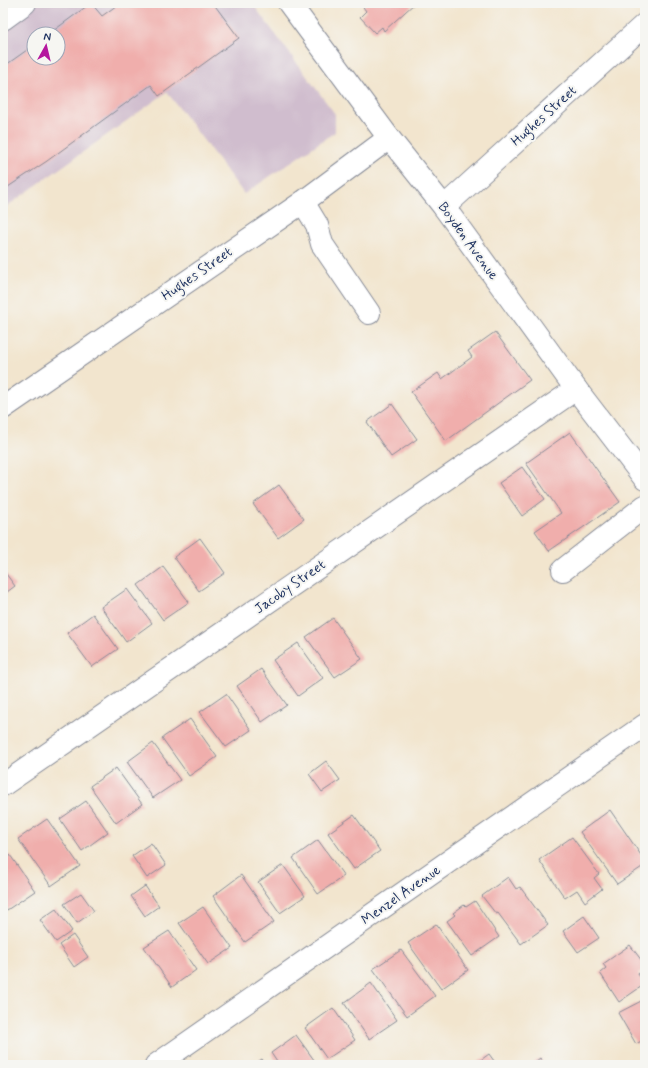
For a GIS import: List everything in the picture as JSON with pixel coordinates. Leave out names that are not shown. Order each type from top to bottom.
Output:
[{"type":"street","points":[[3,19],[25,3]]},
{"type":"street","name":"Boyden Avenue","points":[[289,3],[389,138],[444,207],[576,389],[638,454],[645,479]]},
{"type":"street","name":"Hughes Street","points":[[444,207],[645,24]]},
{"type":"street","name":"Hughes Street","points":[[3,408],[303,202],[389,138]]},
{"type":"street","points":[[303,202],[317,225],[322,244],[369,313]]},
{"type":"street","name":"Jacoby Street","points":[[3,784],[576,389]]},
{"type":"street","points":[[563,570],[645,506]]},
{"type":"street","name":"Menzel Avenue","points":[[156,1065],[645,725]]},
{"type":"shaded area","points":[[3,3],[252,3],[335,114],[335,132],[244,194],[167,92],[3,209]]},
{"type":"building","points":[[91,3],[102,16],[120,3],[213,3],[239,38],[159,96],[151,85],[47,161],[8,187],[3,180],[3,67],[26,51],[26,66],[66,66],[66,26],[60,26]]},
{"type":"building","points":[[367,3],[415,3],[384,31],[382,27],[375,33],[360,17],[366,11],[363,7]]},
{"type":"building","points":[[495,332],[530,380],[446,441],[411,392],[438,373],[442,379],[472,357],[468,351]]},
{"type":"building","points":[[392,404],[417,439],[391,457],[367,422]]},
{"type":"building","points":[[570,432],[620,502],[549,551],[535,531],[561,513],[526,463]]},
{"type":"building","points":[[522,467],[545,499],[522,516],[499,483]]},
{"type":"building","points":[[279,485],[304,519],[278,538],[253,504]]},
{"type":"building","points":[[200,538],[225,573],[199,591],[174,557]]},
{"type":"building","points":[[163,567],[189,602],[163,620],[138,585]]},
{"type":"building","points":[[3,570],[15,586],[3,595]]},
{"type":"building","points":[[127,589],[152,623],[126,642],[101,607]]},
{"type":"building","points":[[93,614],[118,649],[92,667],[67,633]]},
{"type":"building","points":[[333,618],[362,659],[335,677],[306,637]]},
{"type":"building","points":[[298,643],[323,678],[298,696],[273,660]]},
{"type":"building","points":[[261,669],[287,705],[262,722],[237,686]]},
{"type":"building","points":[[226,694],[251,730],[226,747],[200,712]]},
{"type":"building","points":[[190,719],[217,757],[189,776],[162,738]]},
{"type":"building","points":[[153,743],[180,780],[153,798],[127,762]]},
{"type":"building","points":[[326,761],[340,780],[322,792],[309,774]]},
{"type":"building","points":[[116,768],[142,804],[116,823],[90,786]]},
{"type":"building","points":[[86,801],[108,832],[82,851],[60,819]]},
{"type":"building","points":[[610,810],[645,861],[645,865],[617,884],[580,832]]},
{"type":"building","points":[[354,815],[380,851],[354,869],[328,833]]},
{"type":"building","points":[[47,819],[80,866],[51,886],[18,839]]},
{"type":"building","points":[[572,837],[599,874],[594,878],[602,889],[585,902],[577,890],[565,898],[539,860]]},
{"type":"building","points":[[318,840],[344,876],[318,894],[293,858]]},
{"type":"building","points":[[151,843],[166,865],[147,878],[132,856]]},
{"type":"building","points":[[10,855],[35,891],[7,910],[3,905],[3,859]]},
{"type":"building","points":[[283,865],[305,896],[280,913],[258,882]]},
{"type":"building","points":[[241,875],[274,922],[245,942],[213,896]]},
{"type":"building","points":[[508,877],[516,889],[520,887],[548,925],[521,944],[498,913],[496,914],[482,896]]},
{"type":"building","points":[[145,886],[159,906],[145,916],[131,896]]},
{"type":"building","points":[[81,893],[94,911],[77,923],[64,904]]},
{"type":"building","points":[[475,901],[499,937],[472,956],[447,921],[455,915],[453,913],[464,905],[466,907]]},
{"type":"building","points":[[203,907],[232,948],[208,964],[179,923]]},
{"type":"building","points":[[56,909],[72,931],[56,942],[40,920]]},
{"type":"building","points":[[584,916],[599,938],[578,952],[563,931]]},
{"type":"building","points":[[436,924],[468,970],[441,989],[408,943]]},
{"type":"building","points":[[169,931],[196,970],[172,987],[144,947]]},
{"type":"building","points":[[73,935],[88,957],[74,967],[59,945]]},
{"type":"building","points":[[630,945],[645,965],[645,969],[638,974],[645,984],[619,1002],[600,973],[606,968],[603,964]]},
{"type":"building","points":[[401,950],[435,996],[407,1016],[373,969]]},
{"type":"building","points":[[371,983],[397,1020],[369,1039],[344,1003]]},
{"type":"building","points":[[645,999],[645,1039],[636,1044],[618,1013]]},
{"type":"building","points":[[333,1008],[355,1040],[327,1059],[305,1028]]},
{"type":"building","points":[[296,1035],[317,1065],[279,1065],[271,1053]]},
{"type":"building","points":[[489,1054],[497,1065],[474,1065]]},
{"type":"building","points":[[540,1058],[545,1065],[531,1065]]},
{"type":"building","points":[[262,1059],[266,1065],[253,1065]]}]
